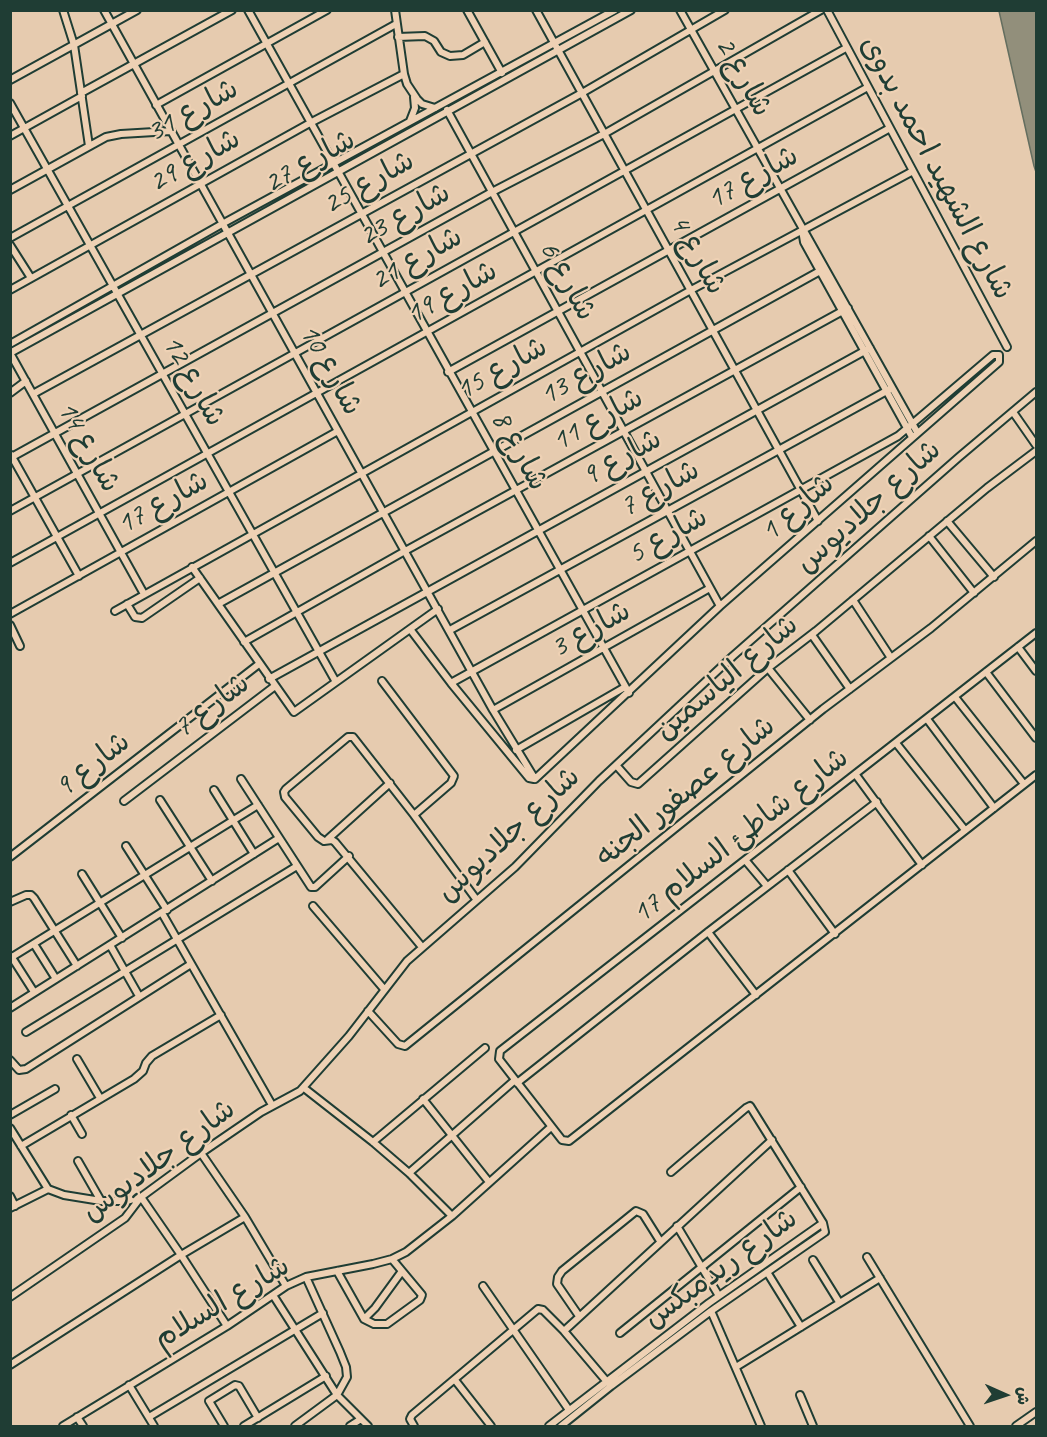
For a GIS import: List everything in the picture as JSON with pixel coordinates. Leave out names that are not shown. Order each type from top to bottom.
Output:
[{"type":"street","points":[[63,10],[74,45],[89,146]]},
{"type":"street","name":"شارع 10","points":[[105,10],[493,710],[535,779]]},
{"type":"street","points":[[10,80],[137,10]]},
{"type":"street","points":[[10,136],[232,10]]},
{"type":"street","name":"شارع 8","points":[[248,10],[627,690]]},
{"type":"street","points":[[156,105],[327,10]]},
{"type":"street","points":[[467,10],[502,72]]},
{"type":"street","name":"شارع 4","points":[[536,10],[818,521]]},
{"type":"street","name":"شارع 27","points":[[10,353],[448,112],[615,10]]},
{"type":"street","name":"شارع 27","points":[[10,344],[409,122],[502,72],[631,10]]},
{"type":"street","name":"شارع 2","points":[[680,10],[779,189],[810,240],[914,435]]},
{"type":"street","name":"شارع 25","points":[[33,394],[582,93],[725,10]]},
{"type":"street","name":"شارع 23","points":[[11,457],[492,192],[604,134],[821,10]]},
{"type":"street","name":"شارع الشهيد احمد بدوى","points":[[827,10],[1007,347]]},
{"type":"street","points":[[395,15],[404,74],[415,108],[409,122]]},
{"type":"street","name":"شارع 31","points":[[10,238],[288,84],[395,15]]},
{"type":"street","points":[[398,37],[425,36],[434,41],[441,52],[450,56],[463,55],[485,42]]},
{"type":"street","name":"شارع 21","points":[[10,511],[846,48]]},
{"type":"street","name":"شارع 29","points":[[10,290],[309,123],[404,74]]},
{"type":"street","name":"شارع 19","points":[[11,561],[868,87]]},
{"type":"street","points":[[412,93],[422,104],[436,108]]},
{"type":"street","name":"شارع 12","points":[[10,103],[336,682]]},
{"type":"street","name":"شارع 6","points":[[443,104],[720,606]]},
{"type":"street","name":"شارع 17","points":[[448,372],[890,128]]},
{"type":"street","points":[[10,190],[106,137],[116,134],[171,131]]},
{"type":"street","name":"شارع 15","points":[[115,611],[691,290],[913,171]]},
{"type":"street","name":"شارع 2","points":[[802,229],[802,238],[845,309]]},
{"type":"street","points":[[10,245],[31,278]]},
{"type":"street","name":"شارع 13","points":[[218,604],[820,271]]},
{"type":"street","name":"شارع 11","points":[[244,642],[845,309]]},
{"type":"street","name":"شارع 9","points":[[269,679],[867,349]]},
{"type":"street","name":"شارع 14","points":[[10,353],[144,594]]},
{"type":"street","name":"شارع 1","points":[[535,779],[627,690],[720,606],[999,362],[999,355],[993,355],[910,427]]},
{"type":"street","points":[[10,393],[26,381]]},
{"type":"street","name":"شارع 7","points":[[450,630],[889,389]]},
{"type":"street","name":"شارع جلاديوس","points":[[10,1297],[125,1218],[141,1197],[201,1153],[272,1106],[297,1094],[328,1061],[407,960],[515,867],[616,765],[733,656],[1036,392]]},
{"type":"street","points":[[1013,412],[1036,445]]},
{"type":"street","name":"شارع 5","points":[[451,683],[898,436],[910,427]]},
{"type":"street","name":"شارع 17","points":[[10,614],[338,431]]},
{"type":"street","name":"شارع الياسمين","points":[[616,765],[631,782],[638,784],[768,668],[812,635],[947,521],[1036,451]]},
{"type":"street","points":[[11,457],[79,576]]},
{"type":"street","points":[[947,521],[994,577]]},
{"type":"street","points":[[929,536],[974,593]]},
{"type":"street","name":"شارع عصفور الجنه","points":[[368,1011],[398,1044],[405,1046],[810,720],[994,577],[1036,540]]},
{"type":"street","points":[[192,567],[275,686]]},
{"type":"street","points":[[127,604],[135,617],[142,618],[200,578]]},
{"type":"street","name":"شارع 3","points":[[493,710],[710,588]]},
{"type":"street","points":[[853,600],[891,658]]},
{"type":"street","name":"شارع 7","points":[[124,801],[275,686],[294,712],[438,609]]},
{"type":"street","points":[[10,625],[21,646]]},
{"type":"street","points":[[410,629],[529,778],[535,779]]},
{"type":"street","name":"شارع شاطئ السلام 17","points":[[516,1082],[499,1059],[500,1052],[1036,633]]},
{"type":"street","points":[[812,635],[850,689]]},
{"type":"street","points":[[1018,647],[1036,670]]},
{"type":"street","name":"شارع 9","points":[[10,857],[259,664]]},
{"type":"street","points":[[768,668],[810,720]]},
{"type":"street","points":[[986,672],[1036,738]]},
{"type":"street","points":[[382,681],[454,776],[451,783],[414,815]]},
{"type":"street","points":[[516,750],[627,690]]},
{"type":"street","points":[[955,697],[1024,784]]},
{"type":"street","points":[[927,719],[994,808]]},
{"type":"street","points":[[422,947],[349,856],[335,842],[321,840],[318,837],[285,797],[286,789],[351,736],[357,740],[390,783],[476,899]]},
{"type":"street","points":[[896,743],[965,830]]},
{"type":"street","points":[[856,775],[922,865]]},
{"type":"street","points":[[516,1082],[562,1140],[569,1141],[1036,775]]},
{"type":"street","points":[[241,779],[311,887],[315,887],[349,856]]},
{"type":"street","points":[[327,841],[390,783]]},
{"type":"street","points":[[214,790],[254,854]]},
{"type":"street","points":[[160,800],[212,881]]},
{"type":"street","points":[[409,1173],[516,1082],[878,802]]},
{"type":"street","points":[[34,992],[11,956],[258,805]]},
{"type":"street","points":[[10,1008],[279,838]]},
{"type":"street","points":[[126,846],[144,874],[177,939],[272,1106]]},
{"type":"street","points":[[746,861],[767,886]]},
{"type":"street","points":[[26,1032],[297,866]]},
{"type":"street","points":[[788,870],[835,934]]},
{"type":"street","points":[[82,874],[122,938]]},
{"type":"street","points":[[10,902],[21,896],[31,895],[77,966]]},
{"type":"street","points":[[313,906],[384,989]]},
{"type":"street","points":[[708,932],[756,995]]},
{"type":"street","points":[[34,944],[56,979]]},
{"type":"street","points":[[110,945],[139,996]]},
{"type":"street","points":[[10,1060],[15,1068],[26,1069],[191,964]]},
{"type":"street","points":[[21,1146],[139,1075],[152,1056],[221,1015]]},
{"type":"street","points":[[373,1142],[485,1048]]},
{"type":"street","points":[[77,1059],[100,1098]]},
{"type":"street","points":[[303,1088],[373,1142],[409,1173],[452,1216]]},
{"type":"street","points":[[10,1115],[55,1089]]},
{"type":"street","points":[[423,1100],[489,1182]]},
{"type":"street","points":[[671,1172],[748,1107],[752,1108],[823,1223]]},
{"type":"street","points":[[71,1115],[82,1134]]},
{"type":"street","name":"شارع السلام","points":[[63,1426],[227,1326],[286,1286],[306,1277],[392,1259],[413,1247],[452,1216],[551,1126]]},
{"type":"street","points":[[10,1128],[13,1137],[48,1189],[73,1197],[101,1201],[126,1201],[141,1197],[227,1326]]},
{"type":"street","points":[[564,1331],[772,1140]]},
{"type":"street","points":[[201,1153],[245,1217],[286,1286]]},
{"type":"street","points":[[78,1161],[101,1201]]},
{"type":"street","points":[[620,1333],[801,1187]]},
{"type":"street","points":[[10,1197],[13,1207],[48,1189]]},
{"type":"street","points":[[579,1316],[557,1284],[562,1271],[636,1211],[643,1214],[660,1241]]},
{"type":"street","points":[[10,1365],[181,1255],[245,1217]]},
{"type":"street","name":"شارع ريدمبكس","points":[[549,1426],[569,1410],[609,1383],[711,1311],[823,1235],[825,1231],[823,1223],[719,1296],[609,1383],[561,1426]]},
{"type":"street","points":[[676,1226],[719,1296]]},
{"type":"street","points":[[867,1257],[970,1426]]},
{"type":"street","points":[[337,1271],[364,1319],[374,1324],[387,1324],[422,1298],[421,1293],[392,1259]]},
{"type":"street","points":[[813,1260],[839,1302]]},
{"type":"street","points":[[364,1319],[402,1271]]},
{"type":"street","points":[[767,1272],[801,1326]]},
{"type":"street","points":[[295,1426],[337,1395],[345,1383],[346,1367],[306,1277]]},
{"type":"street","points":[[736,1367],[880,1278]]},
{"type":"street","points":[[483,1286],[569,1410]]},
{"type":"street","points":[[273,1295],[337,1395],[368,1426]]},
{"type":"street","points":[[414,1426],[410,1419],[412,1415],[539,1309],[543,1310],[564,1331],[609,1383]]},
{"type":"street","points":[[711,1311],[761,1426]]},
{"type":"street","points":[[148,1417],[323,1313]]},
{"type":"street","points":[[244,1426],[326,1376]]},
{"type":"street","points":[[455,1380],[491,1426]]},
{"type":"street","points":[[129,1385],[154,1426]]},
{"type":"street","points":[[224,1426],[209,1401],[235,1385],[240,1386],[258,1418]]},
{"type":"street","points":[[800,1395],[813,1426]]},
{"type":"street","points":[[1016,1426],[1036,1412]]},
{"type":"street","points":[[77,1417],[83,1426]]},
{"type":"street","points":[[350,1426],[361,1419]]},
{"type":"shaded area","points":[[999,11],[1036,11],[1036,172],[1034,166]]}]
